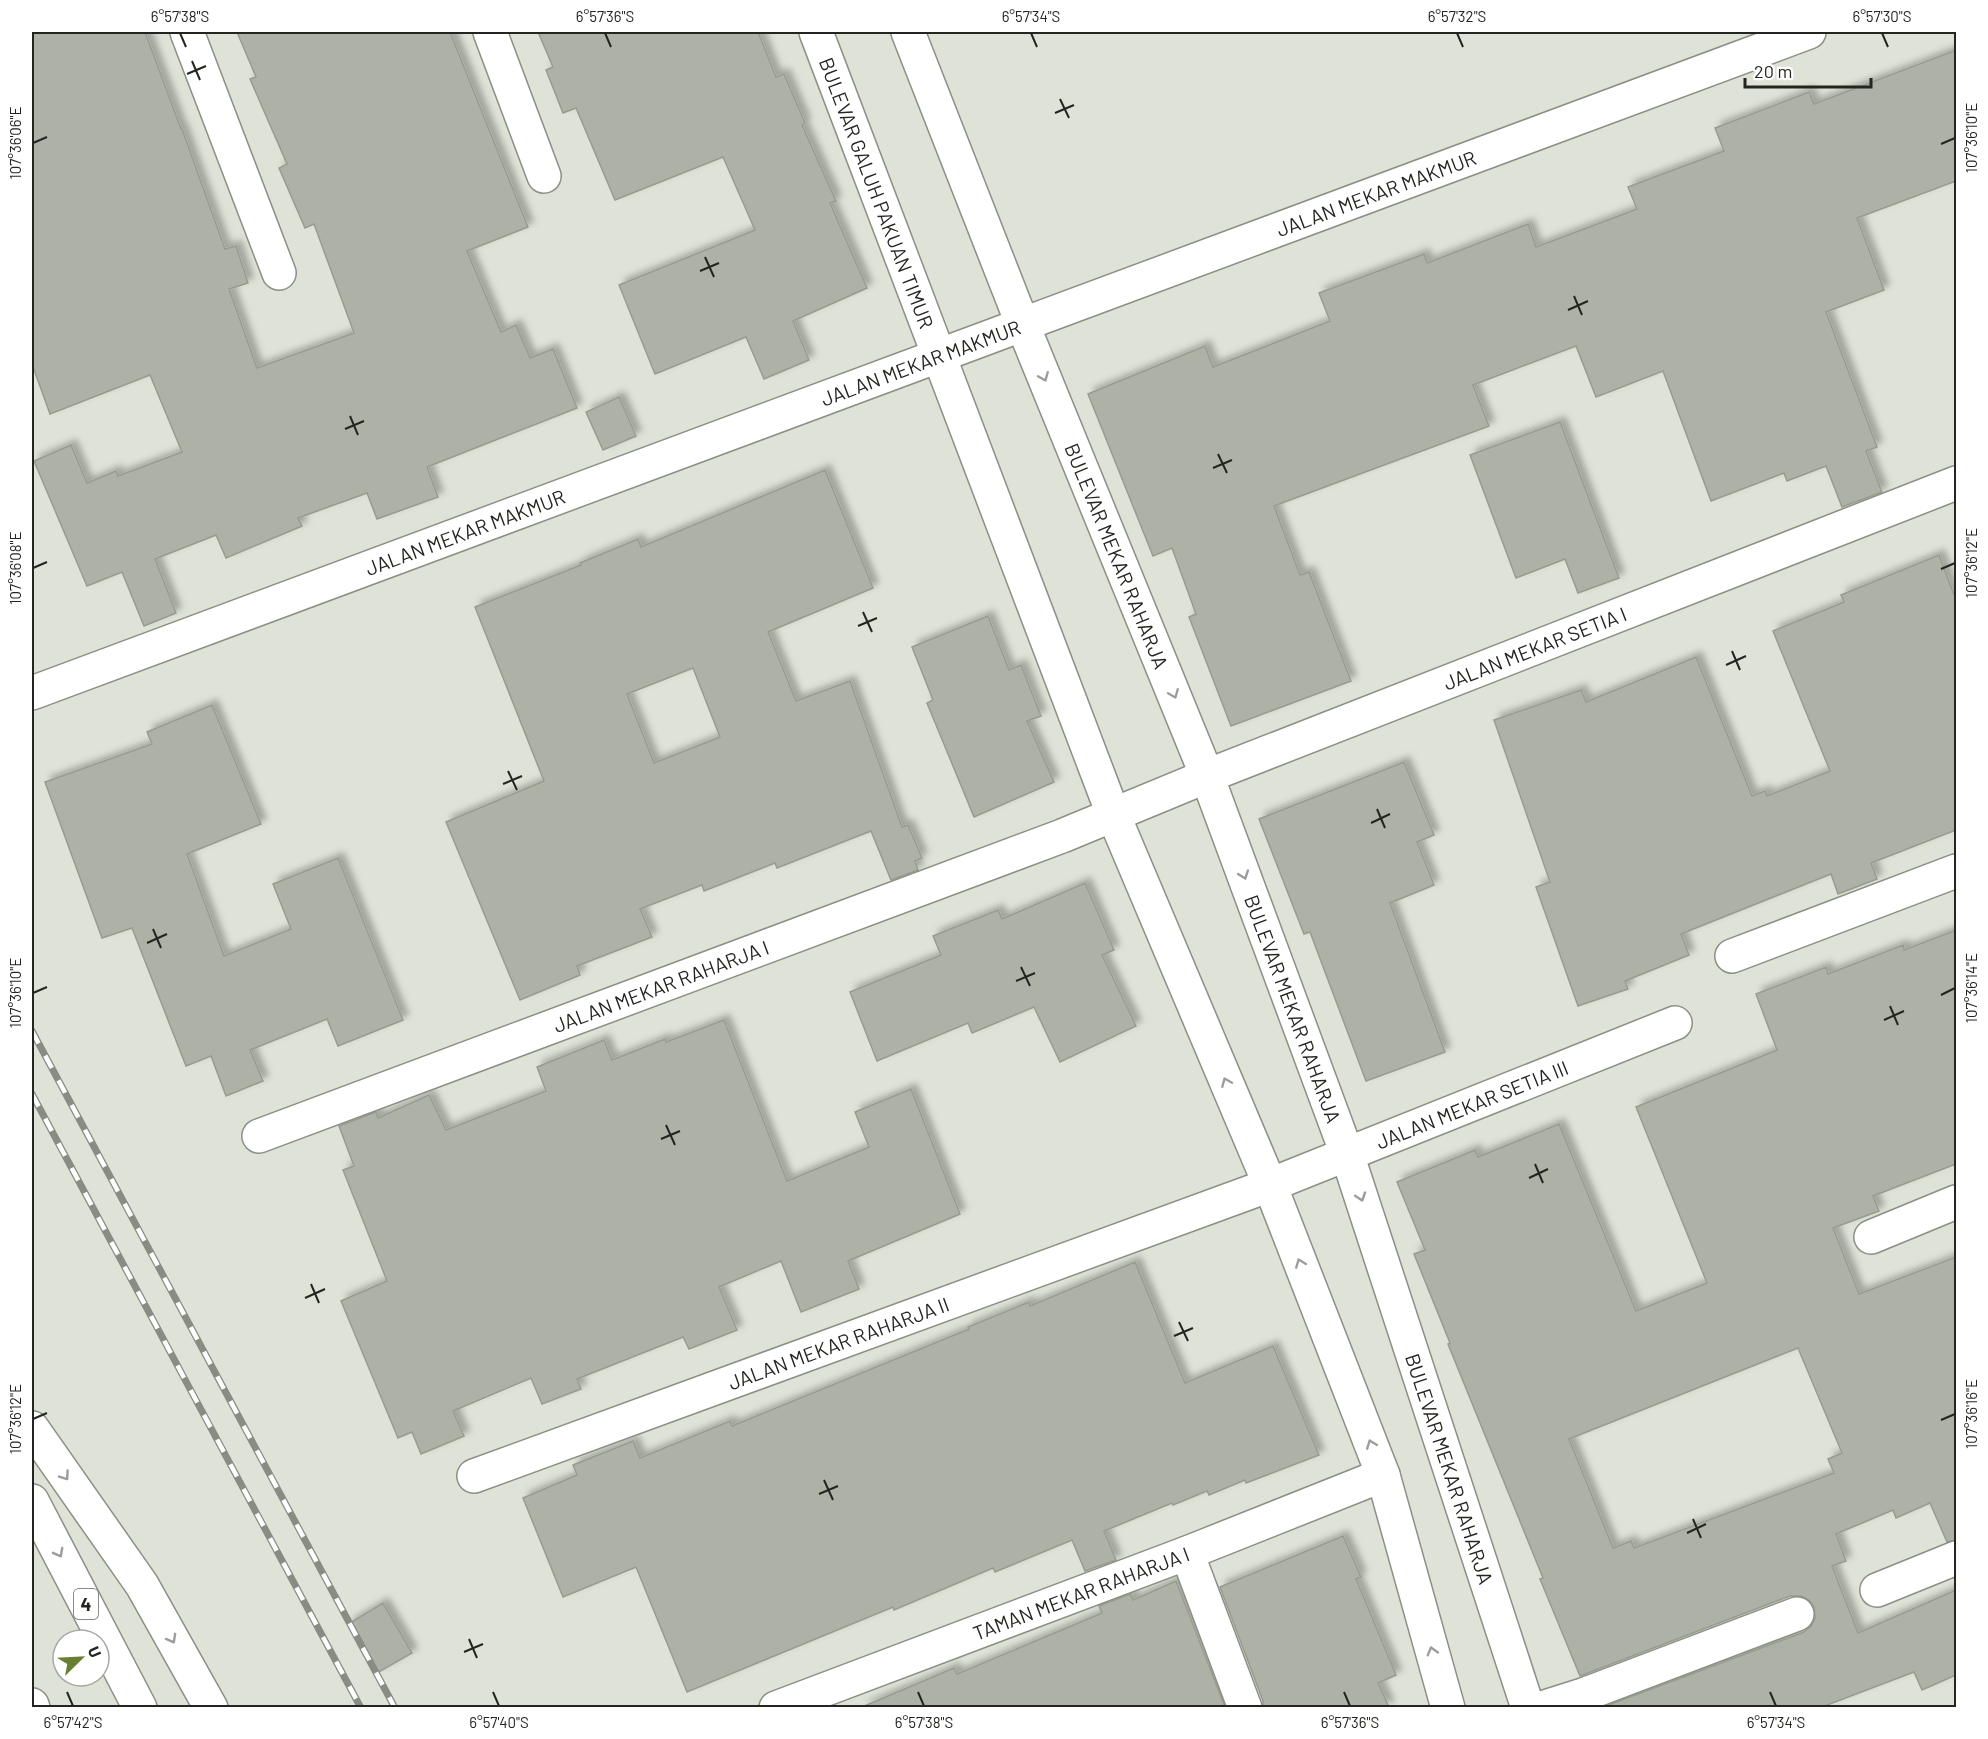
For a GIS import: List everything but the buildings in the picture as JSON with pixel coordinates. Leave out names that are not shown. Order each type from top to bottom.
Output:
[{"type":"main road","points":[[187,32],[279,273]]},
{"type":"main road","points":[[490,32],[544,176]]},
{"type":"main road","name":"BULEVAR GALUH PAKUAN TIMUR","points":[[816,32],[939,353]]},
{"type":"main road","points":[[908,32],[1022,323]]},
{"type":"main road","name":"JALAN MEKAR MAKMUR","points":[[32,693],[939,353],[1809,32]]},
{"type":"main road","name":"BULEVAR MEKAR RAHARJA","points":[[1022,323],[1208,776],[1347,1154],[1528,1707]]},
{"type":"main road","points":[[939,353],[1113,814],[1270,1185],[1383,1474],[1449,1707]]},
{"type":"main road","name":"JALAN MEKAR SETIA I","points":[[1113,814],[1956,483]]},
{"type":"main road","name":"JALAN MEKAR RAHARJA I","points":[[259,1136],[1062,836],[1113,814]]},
{"type":"main road","points":[[1732,956],[1956,871]]},
{"type":"main road","name":"JALAN MEKAR SETIA III","points":[[1270,1185],[1675,1023]]},
{"type":"main road","name":"JALAN MEKAR RAHARJA II","points":[[474,1476],[1270,1185]]},
{"type":"main road","points":[[1871,1237],[1956,1202]]},
{"type":"main road","points":[[32,1428],[142,1585],[211,1707]]},
{"type":"main road","name":"TAMAN MEKAR RAHARJA I","points":[[776,1707],[1187,1552],[1383,1474]]},
{"type":"main road","name":"4","points":[[32,1501],[140,1707]]},
{"type":"main road","points":[[1187,1552],[1245,1707]]},
{"type":"main road","points":[[1877,1590],[1956,1558]]},
{"type":"main road","points":[[1542,1707],[1583,1695],[1797,1614]]},
{"type":"railway","points":[[32,1031],[395,1708]]},
{"type":"railway","points":[[32,1094],[361,1708]]}]
